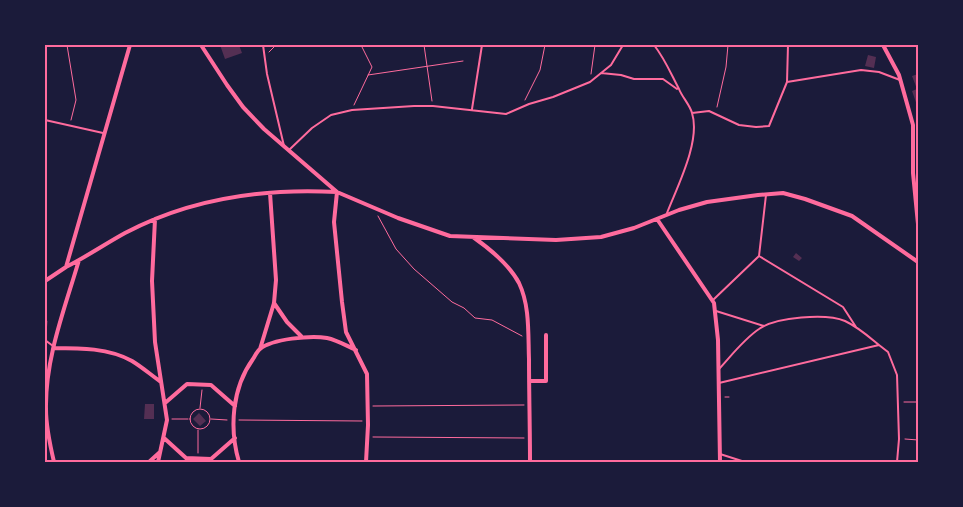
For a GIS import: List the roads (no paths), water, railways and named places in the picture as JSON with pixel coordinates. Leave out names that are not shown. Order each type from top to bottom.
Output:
[{"type":"street","points":[[66,267],[130,45]]},
{"type":"street","points":[[201,45],[243,106],[264,129],[337,192],[398,218],[450,236],[556,240],[602,237],[634,228],[707,202],[783,193],[852,216],[918,262]]},
{"type":"street","points":[[883,45],[900,80],[913,125],[913,173],[918,224]]},
{"type":"street","points":[[45,281],[126,232],[184,208],[238,195],[300,190],[337,192]]},
{"type":"street","points":[[337,192],[334,222],[346,332],[366,374],[368,406],[366,462]]},
{"type":"street","points":[[239,462],[234,420],[237,391],[247,367],[260,349],[274,303],[276,280],[270,193]]},
{"type":"street","points":[[154,219],[153,311],[155,342],[167,420],[158,462]]},
{"type":"street","points":[[657,219],[713,300],[718,340],[720,462]]},
{"type":"street","points":[[472,236],[496,256],[518,281],[523,293],[528,341],[530,462]]},
{"type":"street","points":[[54,462],[48,435],[46,412],[48,376],[54,348],[80,260]]},
{"type":"street","points":[[274,303],[287,322],[300,336]]},
{"type":"street","points":[[529,381],[546,380],[546,335]]},
{"type":"street","points":[[260,349],[300,336],[328,338],[356,350]]},
{"type":"street","points":[[54,348],[87,349],[131,360],[160,382]]},
{"type":"street","points":[[165,403],[187,384],[202,384],[212,385],[235,406]]},
{"type":"street","points":[[164,438],[186,458],[211,459],[235,438]]},
{"type":"street","points":[[149,462],[161,451]]},
{"type":"lane","points":[[263,45],[284,146]]},
{"type":"lane","points":[[472,110],[482,45]]},
{"type":"lane","points":[[289,150],[312,128],[331,115],[352,110],[433,106],[506,114],[590,82],[612,65],[623,45]]},
{"type":"lane","points":[[654,45],[669,68],[679,91],[692,113],[693,138],[689,156],[684,174],[666,216]]},
{"type":"lane","points":[[692,113],[709,111],[739,125],[769,126],[787,82],[788,45]]},
{"type":"lane","points":[[787,82],[861,70],[879,72],[900,80]]},
{"type":"lane","points":[[601,73],[621,75],[634,79],[663,79],[679,91]]},
{"type":"lane","points":[[45,120],[105,134]]},
{"type":"lane","points":[[713,300],[759,256],[766,194]]},
{"type":"lane","points":[[759,256],[843,307],[857,328]]},
{"type":"lane","points":[[715,311],[764,326]]},
{"type":"lane","points":[[719,369],[759,329],[772,322],[815,317],[843,320],[857,328],[888,352],[897,375],[899,439],[897,462]]},
{"type":"lane","points":[[45,340],[54,348]]},
{"type":"lane","points":[[719,383],[879,345]]},
{"type":"lane","points":[[720,454],[745,462]]}]
